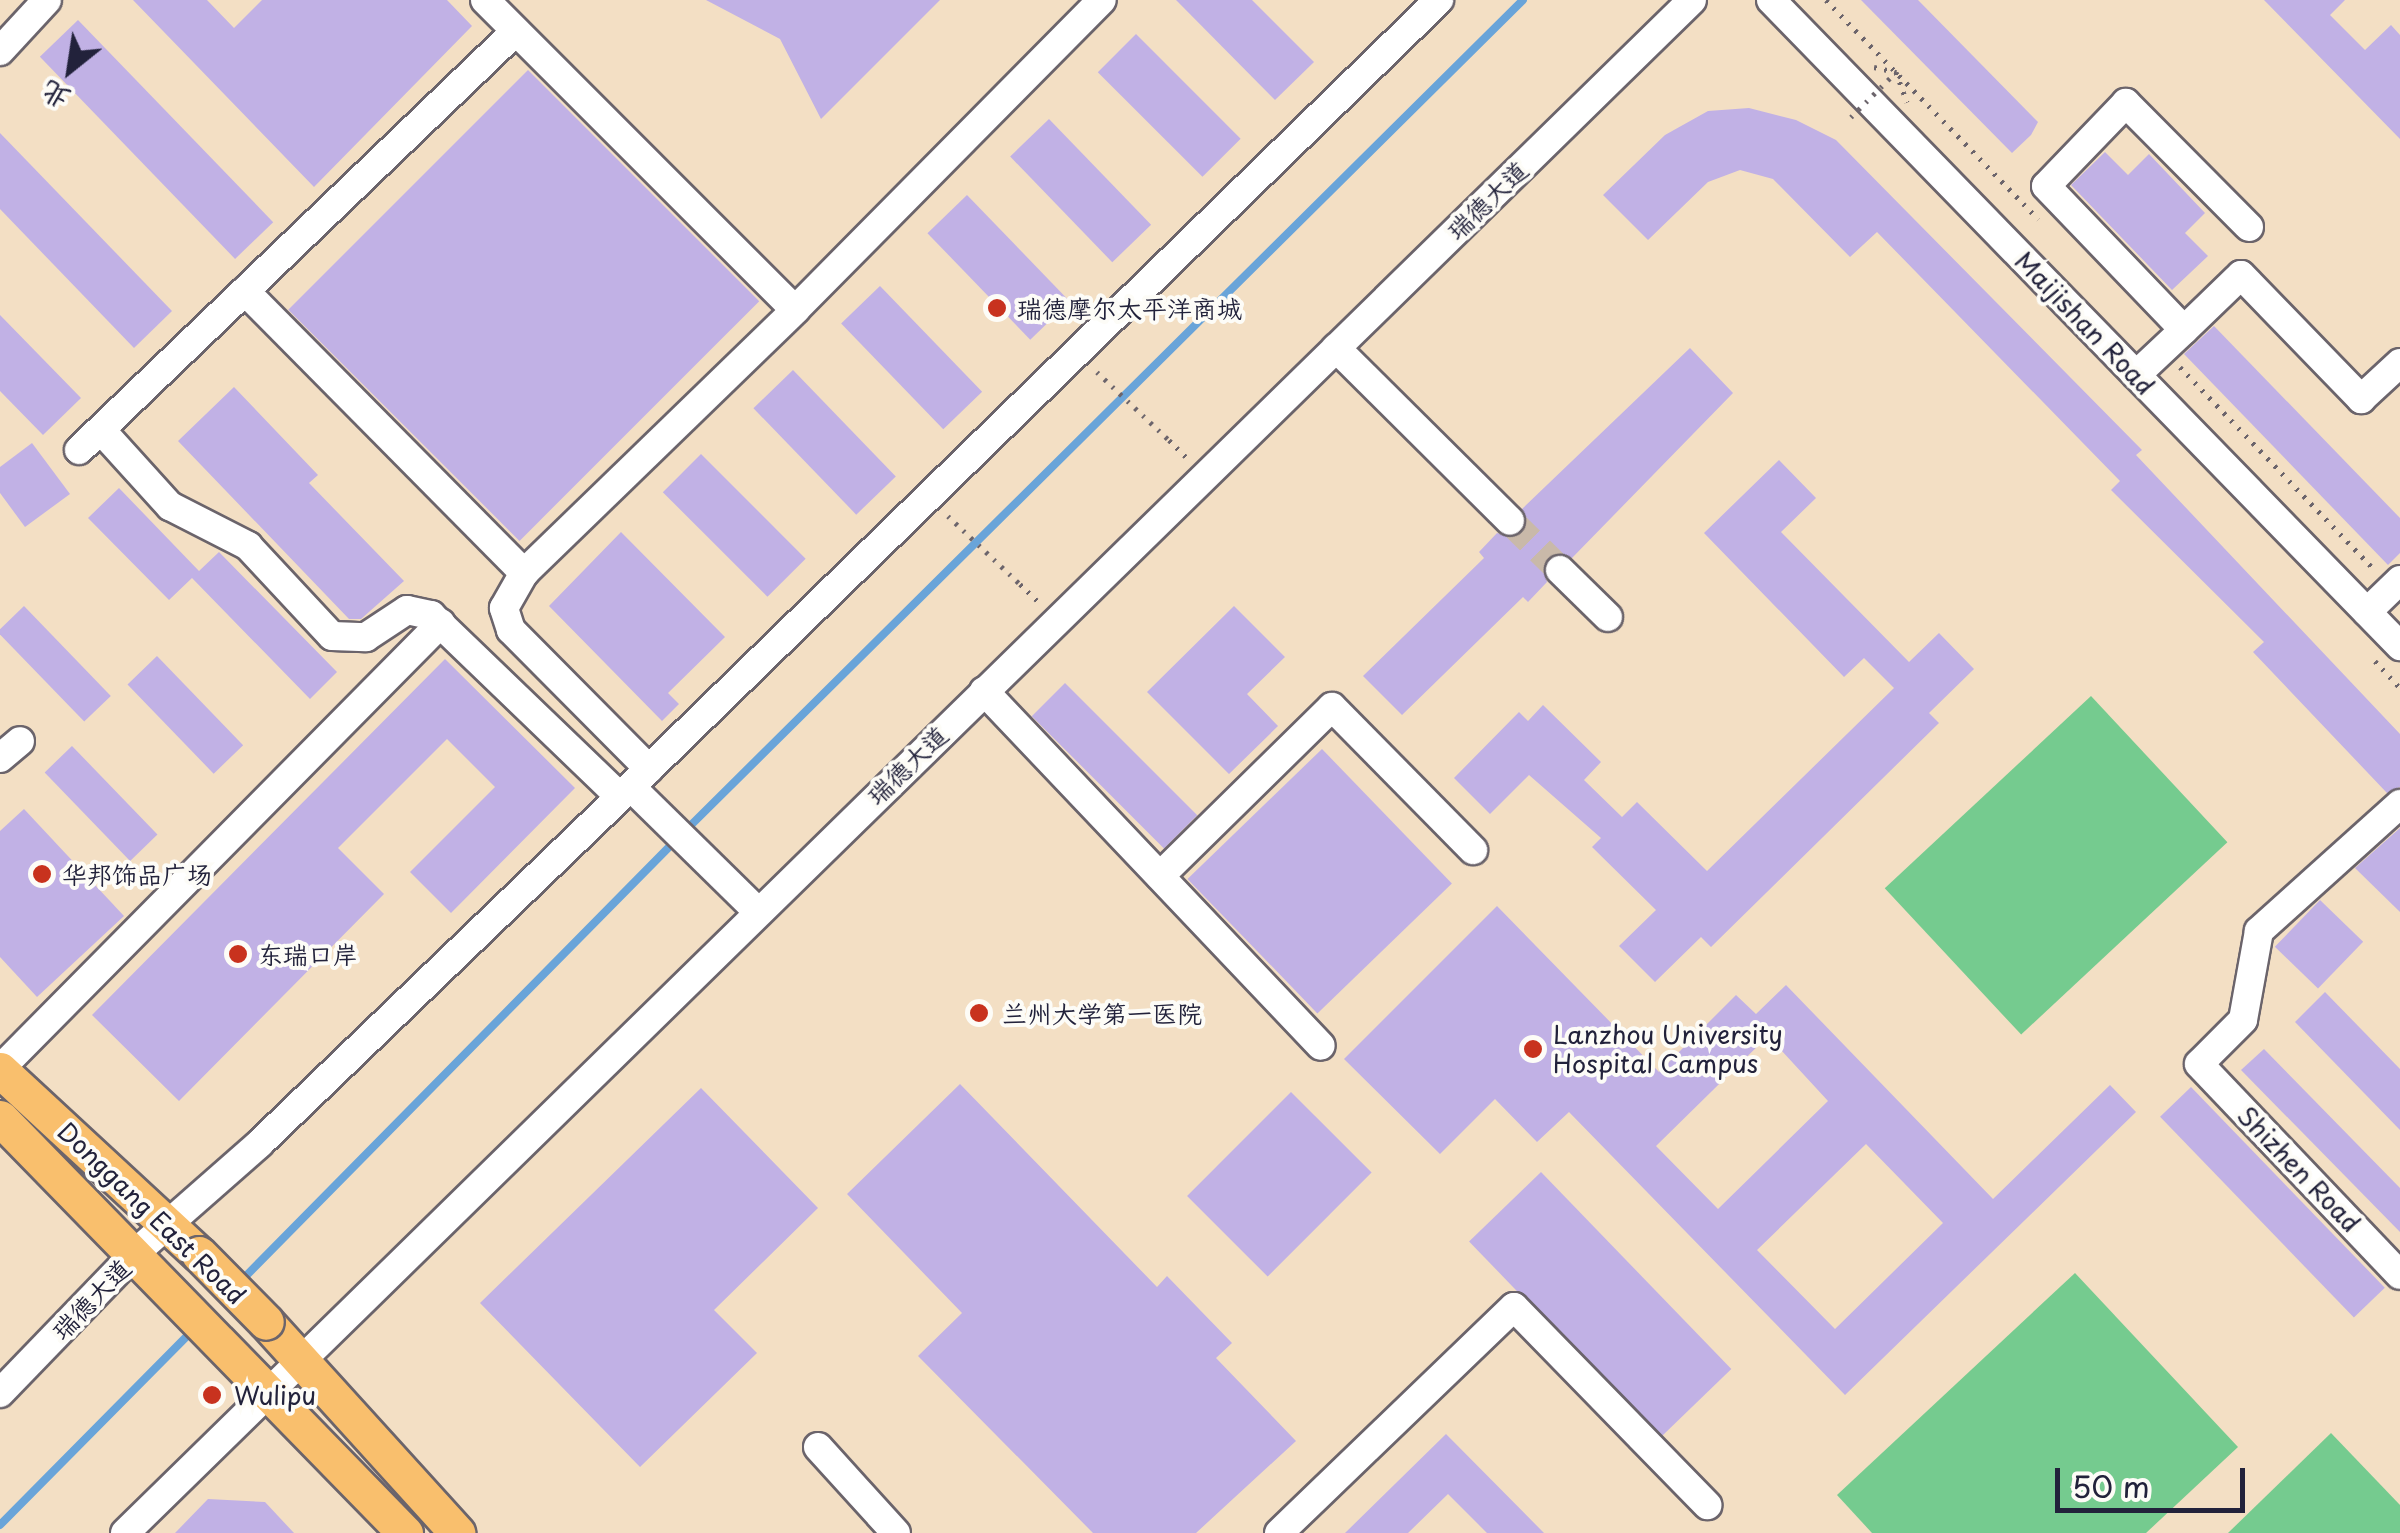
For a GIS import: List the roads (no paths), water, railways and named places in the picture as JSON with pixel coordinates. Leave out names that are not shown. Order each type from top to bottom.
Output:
[{"type":"main road","name":"Donggang East Road","points":[[0,1069],[170,1224],[301,1359],[457,1533]]},
{"type":"main road","name":"Donggang East Road","points":[[0,1118],[269,1388],[405,1533]]},
{"type":"street","points":[[0,51],[47,0]]},
{"type":"street","points":[[485,0],[795,310]]},
{"type":"street","points":[[758,912],[655,811],[511,630],[504,608],[524,573],[795,310],[1102,0]]},
{"type":"street","name":"瑞德大道","points":[[0,1393],[145,1266],[170,1224],[634,784],[1439,0]]},
{"type":"street","name":"瑞德大道","points":[[125,1533],[1692,0]]},
{"type":"street","name":"Maijishan Road","points":[[1771,0],[2400,646]]},
{"type":"street","points":[[79,450],[516,31]]},
{"type":"street","points":[[2184,330],[2046,186],[2126,103],[2249,227]]},
{"type":"street","points":[[2136,375],[2241,276],[2360,399],[2400,364]]},
{"type":"street","points":[[245,291],[524,573]]},
{"type":"street","points":[[1336,348],[1510,521]]},
{"type":"street","points":[[101,430],[170,506],[248,546],[332,636],[366,638],[407,610],[441,623],[634,784]]},
{"type":"street","points":[[1560,570],[1608,617]]},
{"type":"street","points":[[2367,612],[2400,580]]},
{"type":"street","points":[[0,1069],[441,623]]},
{"type":"street","points":[[984,690],[1321,1046]]},
{"type":"street","points":[[1160,876],[1332,707],[1474,850]]},
{"type":"street","name":"Shizhen Road","points":[[2400,804],[2259,931],[2243,1020],[2199,1064],[2400,1275]]},
{"type":"street","points":[[1279,1533],[1514,1307],[1707,1504]]},
{"type":"street","points":[[818,1447],[896,1533]]},
{"type":"waterway","points":[[685,831],[1523,0]]},
{"type":"waterway","points":[[239,1283],[675,841]]},
{"type":"waterway","points":[[0,1525],[194,1329]]},
{"type":"tunnel","points":[[1510,521],[1560,570]]},
{"type":"place","name":"瑞德摩尔太平洋商城","points":[[997,308]]},
{"type":"place","name":"华邦饰品广场","points":[[42,874]]},
{"type":"place","name":"东瑞口岸","points":[[238,954]]},
{"type":"place","name":"兰州大学第一医院","points":[[979,1013]]},
{"type":"place","name":"Lanzhou University Hospital Campus","points":[[1533,1049]]},
{"type":"place","name":"Wulipu","points":[[212,1395]]}]
